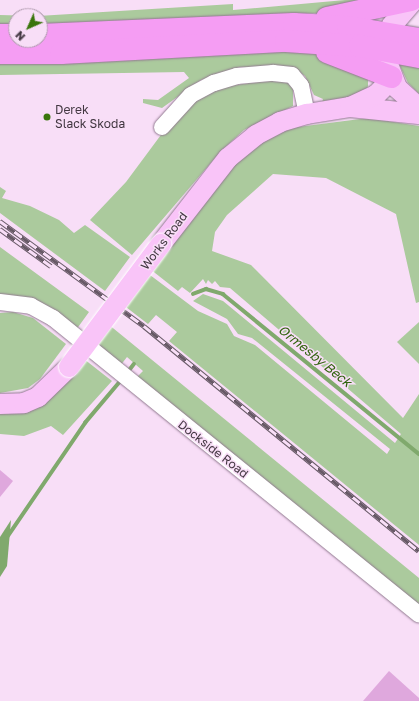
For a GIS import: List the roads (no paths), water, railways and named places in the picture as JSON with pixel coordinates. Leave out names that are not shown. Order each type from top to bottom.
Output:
[{"type":"highway","points":[[0,53],[61,53],[290,32],[411,0]]},
{"type":"highway","points":[[290,32],[392,78]]},
{"type":"highway","points":[[48,35],[290,32],[387,42],[419,40]]},
{"type":"highway","points":[[387,42],[419,57]]},
{"type":"main road","points":[[414,0],[397,17],[387,42],[392,78],[404,96],[419,108]]},
{"type":"main road","name":"Works Road","points":[[350,107],[376,95],[392,78]]},
{"type":"main road","name":"Works Road","points":[[0,404],[24,403],[38,398],[69,367],[161,244],[237,151],[256,135],[280,122],[307,114],[350,107],[419,114]]},
{"type":"street","points":[[162,127],[191,95],[214,83],[237,76],[272,73],[292,75],[301,86],[307,114]]},
{"type":"street","name":"Dockside Road","points":[[0,302],[31,306],[53,318],[419,614]]},
{"type":"waterway","name":"Ormesby Beck","points":[[193,294],[206,289],[223,294],[419,454]]},
{"type":"waterway","name":"Ormesby Beck","points":[[127,373],[134,364]]},
{"type":"waterway","name":"Ormesby Beck","points":[[8,536],[85,423],[122,379]]},
{"type":"railway","points":[[0,221],[144,326],[419,551]]},
{"type":"railway","points":[[0,229],[51,266]]},
{"type":"place","name":"Derek Slack Skoda","points":[[47,117]]}]
